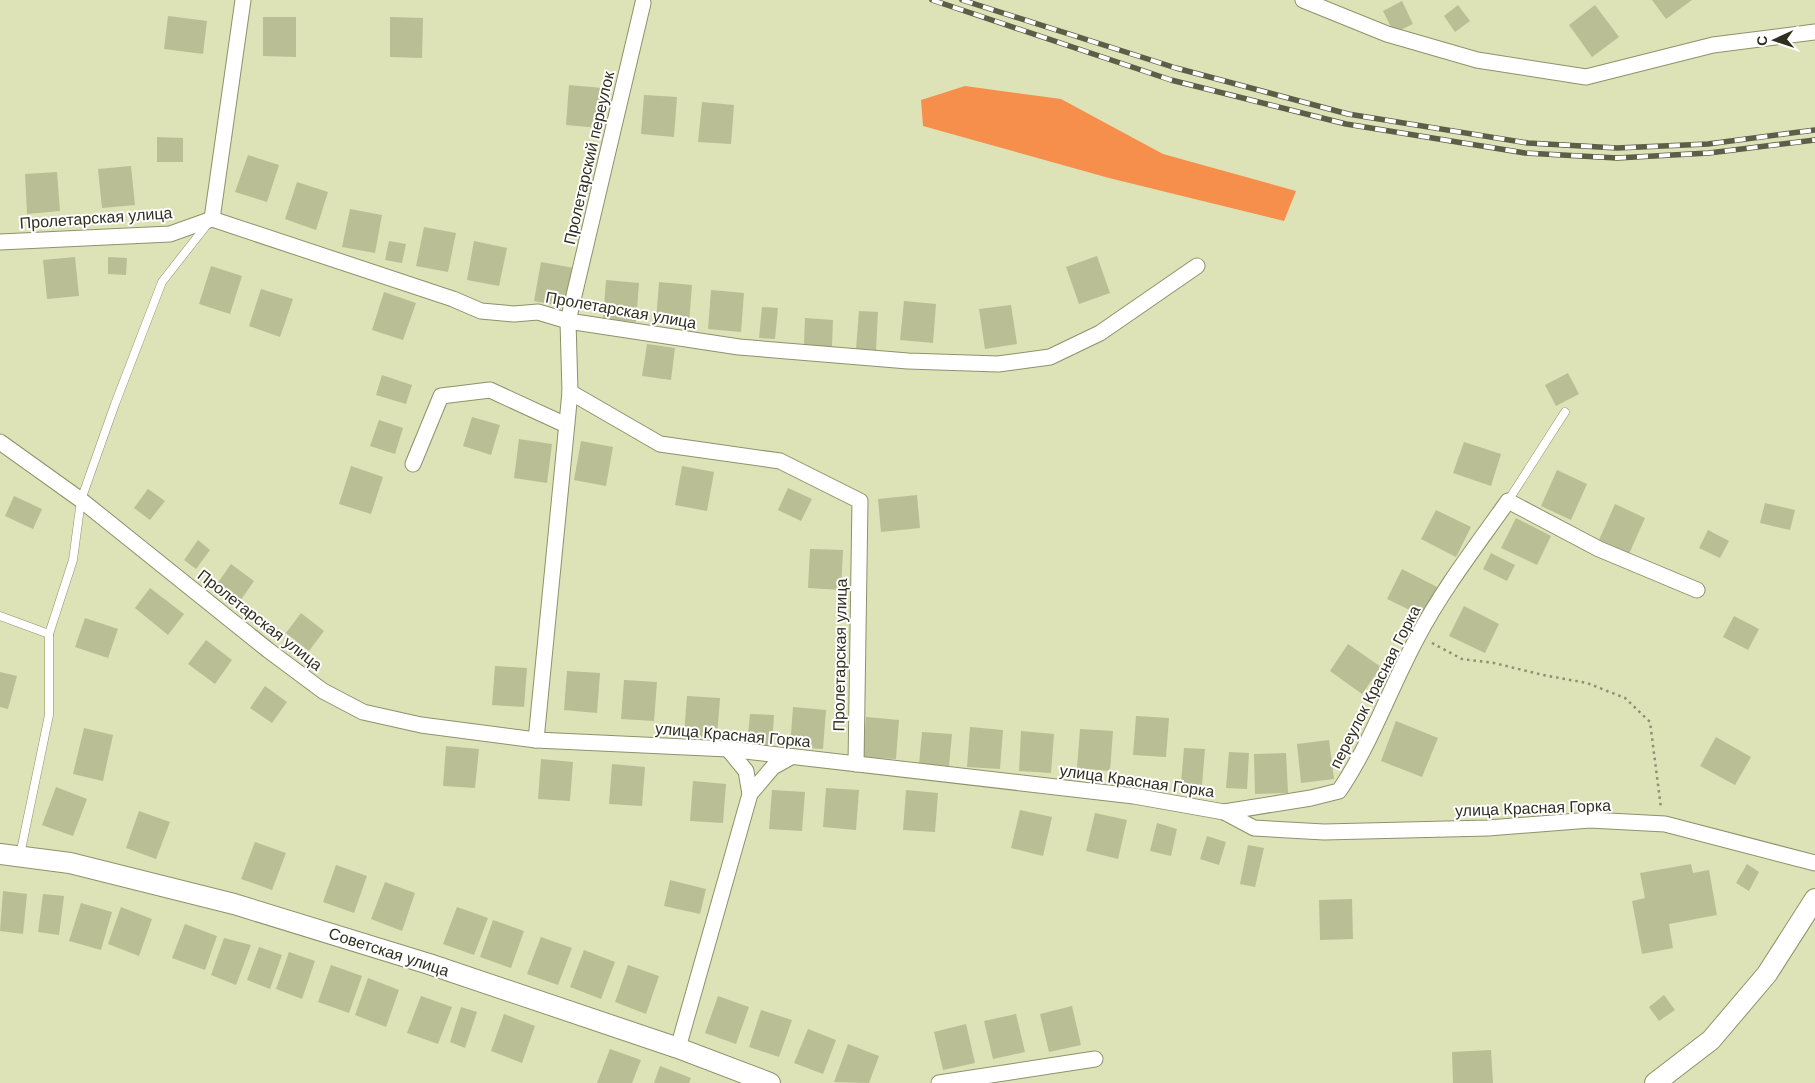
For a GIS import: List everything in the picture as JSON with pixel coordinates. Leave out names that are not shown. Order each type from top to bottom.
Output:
[{"type":"main road","name":"Советская улица","points":[[10,856],[70,863],[234,904],[429,964],[678,1048],[757,1081]]},
{"type":"main road","points":[[1655,1083],[1711,1040],[1767,974],[1815,899]]},
{"type":"street","points":[[212,219],[243,0]]},
{"type":"street","points":[[1303,0],[1387,34],[1477,60],[1586,78],[1713,45],[1815,32]]},
{"type":"street","name":"Пролетарский переулок","points":[[536,740],[570,392],[568,321],[643,3]]},
{"type":"street","name":"Пролетарская улица","points":[[0,242],[170,234],[212,219],[453,299],[481,311],[514,314],[538,312],[568,321],[739,347],[908,361],[998,364],[1050,357],[1100,333],[1197,266]]},
{"type":"street","points":[[413,464],[441,396],[490,390],[566,425]]},
{"type":"street","name":"Пролетарская улица","points":[[570,392],[660,444],[780,461],[860,501],[856,764]]},
{"type":"street","name":"Пролетарская улица","points":[[0,442],[80,500],[268,650],[323,691],[363,712],[422,725],[536,740]]},
{"type":"street","points":[[1508,501],[1598,549],[1697,590]]},
{"type":"street","name":"переулок Красная Горка","points":[[1224,812],[1311,798],[1339,791],[1354,770],[1418,636],[1462,567],[1508,501]]},
{"type":"street","name":"улица Красная Горка","points":[[536,740],[728,750],[1134,796],[1224,812],[1254,828],[1324,832],[1488,828],[1590,820],[1665,824],[1815,863]]},
{"type":"street","points":[[678,1048],[750,794],[746,771],[728,750]]},
{"type":"street","points":[[750,794],[774,767],[791,757]]},
{"type":"street","points":[[939,1083],[1096,1059]]},
{"type":"lane","points":[[10,856],[49,715],[49,634],[73,560],[80,500],[162,282],[212,219]]},
{"type":"lane","points":[[1508,501],[1565,412]]},
{"type":"lane","points":[[0,616],[49,634]]},
{"type":"path","points":[[1418,636],[1462,659],[1494,663],[1587,683],[1625,698],[1650,722],[1656,753],[1658,795],[1665,824]]},
{"type":"shaded area","points":[[965,86],[1061,99],[1163,154],[1296,191],[1284,221],[1109,178],[923,126],[921,100]]},
{"type":"building","points":[[1652,0],[1692,0],[1666,19]]},
{"type":"building","points":[[1402,1],[1413,24],[1394,33],[1383,11]]},
{"type":"building","points":[[1458,5],[1470,21],[1455,32],[1444,16]]},
{"type":"building","points":[[1595,5],[1619,37],[1592,57],[1569,25]]},
{"type":"building","points":[[168,16],[207,21],[203,54],[164,49]]},
{"type":"building","points":[[263,17],[296,17],[296,57],[263,56]]},
{"type":"building","points":[[390,17],[423,18],[422,58],[390,57]]},
{"type":"building","points":[[569,85],[602,88],[599,128],[566,125]]},
{"type":"building","points":[[644,95],[677,97],[674,137],[641,134]]},
{"type":"building","points":[[702,102],[734,105],[731,144],[698,142]]},
{"type":"building","points":[[157,137],[183,138],[183,162],[157,162]]},
{"type":"building","points":[[248,155],[279,165],[267,202],[235,192]]},
{"type":"building","points":[[131,166],[135,205],[102,208],[98,169]]},
{"type":"building","points":[[57,172],[60,211],[27,214],[25,174]]},
{"type":"building","points":[[297,182],[328,192],[316,230],[285,219]]},
{"type":"building","points":[[350,209],[382,215],[375,253],[342,247]]},
{"type":"building","points":[[424,227],[456,233],[448,272],[416,266]]},
{"type":"building","points":[[389,241],[406,244],[402,263],[385,260]]},
{"type":"building","points":[[474,241],[507,248],[499,286],[467,280]]},
{"type":"building","points":[[1097,256],[1110,293],[1079,304],[1066,267]]},
{"type":"building","points":[[75,257],[79,296],[47,299],[43,260]]},
{"type":"building","points":[[108,257],[127,258],[126,275],[108,274]]},
{"type":"building","points":[[541,262],[574,268],[566,307],[534,301]]},
{"type":"building","points":[[211,266],[242,276],[230,314],[199,304]]},
{"type":"building","points":[[606,280],[639,283],[636,322],[603,319]]},
{"type":"building","points":[[659,282],[692,285],[689,324],[656,321]]},
{"type":"building","points":[[261,289],[293,299],[280,337],[249,326]]},
{"type":"building","points":[[711,290],[744,293],[741,332],[708,329]]},
{"type":"building","points":[[384,292],[416,303],[403,340],[372,330]]},
{"type":"building","points":[[904,301],[936,304],[933,343],[900,340]]},
{"type":"building","points":[[1011,305],[1017,344],[985,349],[979,309]]},
{"type":"building","points":[[762,307],[778,308],[775,339],[759,338]]},
{"type":"building","points":[[859,311],[878,312],[876,350],[856,349]]},
{"type":"building","points":[[805,318],[833,320],[832,347],[804,345]]},
{"type":"building","points":[[647,344],[675,348],[671,380],[642,376]]},
{"type":"building","points":[[1568,373],[1579,394],[1556,406],[1545,385]]},
{"type":"building","points":[[382,375],[412,385],[406,404],[376,395]]},
{"type":"building","points":[[472,417],[500,425],[491,455],[463,446]]},
{"type":"building","points":[[379,420],[403,428],[395,454],[370,446]]},
{"type":"building","points":[[519,439],[552,444],[547,483],[514,478]]},
{"type":"building","points":[[581,441],[613,447],[606,486],[574,480]]},
{"type":"building","points":[[1464,442],[1501,454],[1491,486],[1453,473]]},
{"type":"building","points":[[351,466],[383,477],[371,514],[339,504]]},
{"type":"building","points":[[682,466],[714,472],[707,511],[675,505]]},
{"type":"building","points":[[1557,470],[1587,484],[1571,520],[1541,506]]},
{"type":"building","points":[[788,488],[812,499],[801,521],[778,510]]},
{"type":"building","points":[[148,489],[165,501],[150,520],[134,508]]},
{"type":"building","points":[[917,495],[920,528],[881,532],[878,499]]},
{"type":"building","points":[[14,496],[42,509],[33,529],[5,516]]},
{"type":"building","points":[[1765,503],[1795,510],[1790,530],[1760,523]]},
{"type":"building","points":[[1615,504],[1645,518],[1629,554],[1599,540]]},
{"type":"building","points":[[1436,510],[1471,527],[1456,557],[1421,539]]},
{"type":"building","points":[[1516,518],[1551,536],[1537,565],[1501,548]]},
{"type":"building","points":[[1708,530],[1729,541],[1720,558],[1699,548]]},
{"type":"building","points":[[198,540],[210,550],[196,569],[184,560]]},
{"type":"building","points":[[810,549],[843,550],[841,590],[808,588]]},
{"type":"building","points":[[1491,553],[1515,565],[1507,581],[1483,569]]},
{"type":"building","points":[[231,564],[254,581],[240,601],[217,584]]},
{"type":"building","points":[[1402,569],[1437,587],[1422,616],[1387,599]]},
{"type":"building","points":[[150,588],[184,614],[168,635],[135,608]]},
{"type":"building","points":[[1464,606],[1499,624],[1485,653],[1449,636]]},
{"type":"building","points":[[301,613],[324,631],[309,651],[286,633]]},
{"type":"building","points":[[1734,616],[1759,629],[1748,650],[1723,637]]},
{"type":"building","points":[[85,618],[118,629],[108,658],[75,647]]},
{"type":"building","points":[[206,640],[232,660],[215,684],[188,664]]},
{"type":"building","points":[[1348,644],[1381,667],[1362,694],[1330,671]]},
{"type":"building","points":[[495,666],[527,668],[524,707],[492,705]]},
{"type":"building","points":[[567,671],[600,673],[597,713],[564,710]]},
{"type":"building","points":[[0,672],[17,676],[8,709],[0,707]]},
{"type":"building","points":[[624,680],[657,682],[654,721],[621,719]]},
{"type":"building","points":[[265,686],[287,702],[272,723],[250,708]]},
{"type":"building","points":[[687,696],[720,698],[717,738],[684,735]]},
{"type":"building","points":[[793,707],[826,710],[823,749],[790,747]]},
{"type":"building","points":[[750,714],[774,715],[772,747],[747,745]]},
{"type":"building","points":[[1136,716],[1169,718],[1166,757],[1133,755]]},
{"type":"building","points":[[866,717],[899,720],[896,759],[863,757]]},
{"type":"building","points":[[1396,721],[1438,738],[1422,777],[1381,761]]},
{"type":"building","points":[[970,727],[1003,730],[1000,769],[967,767]]},
{"type":"building","points":[[84,728],[113,735],[103,781],[73,774]]},
{"type":"building","points":[[1080,729],[1113,731],[1110,771],[1077,768]]},
{"type":"building","points":[[1021,731],[1054,734],[1051,773],[1019,771]]},
{"type":"building","points":[[922,732],[952,734],[949,766],[919,764]]},
{"type":"building","points":[[1716,737],[1751,757],[1735,785],[1700,766]]},
{"type":"building","points":[[1329,740],[1334,779],[1301,783],[1297,744]]},
{"type":"building","points":[[446,746],[479,749],[475,788],[443,786]]},
{"type":"building","points":[[1184,748],[1205,749],[1202,785],[1181,783]]},
{"type":"building","points":[[1229,752],[1249,753],[1247,789],[1226,788]]},
{"type":"building","points":[[1286,753],[1288,793],[1255,794],[1254,754]]},
{"type":"building","points":[[541,759],[573,762],[570,801],[538,799]]},
{"type":"building","points":[[612,764],[645,767],[642,806],[609,804]]},
{"type":"building","points":[[693,781],[726,784],[723,823],[690,821]]},
{"type":"building","points":[[56,787],[87,799],[73,836],[42,825]]},
{"type":"building","points":[[826,788],[859,790],[856,830],[823,827]]},
{"type":"building","points":[[772,790],[805,792],[802,831],[769,829]]},
{"type":"building","points":[[906,790],[938,793],[935,832],[903,830]]},
{"type":"building","points":[[1020,810],[1052,817],[1043,856],[1011,848]]},
{"type":"building","points":[[139,811],[170,822],[156,859],[126,848]]},
{"type":"building","points":[[1095,813],[1127,820],[1118,859],[1086,851]]},
{"type":"building","points":[[1157,823],[1177,829],[1171,856],[1150,851]]},
{"type":"building","points":[[1207,836],[1226,842],[1219,865],[1200,859]]},
{"type":"building","points":[[255,842],[286,853],[272,890],[241,879]]},
{"type":"building","points":[[1248,845],[1264,848],[1255,887],[1240,884]]},
{"type":"building","points":[[1691,864],[1693,873],[1709,870],[1717,915],[1669,924],[1673,948],[1642,954],[1632,901],[1645,898],[1640,873]]},
{"type":"building","points":[[1747,864],[1759,872],[1749,891],[1736,883]]},
{"type":"building","points":[[336,865],[367,876],[354,913],[323,902]]},
{"type":"building","points":[[670,880],[706,889],[700,914],[664,906]]},
{"type":"building","points":[[385,882],[415,893],[402,931],[371,919]]},
{"type":"building","points":[[3,891],[27,894],[23,934],[0,931]]},
{"type":"building","points":[[43,894],[64,896],[59,935],[38,932]]},
{"type":"building","points":[[1352,899],[1353,939],[1320,940],[1319,900]]},
{"type":"building","points":[[81,903],[112,912],[101,950],[69,941]]},
{"type":"building","points":[[121,907],[152,919],[139,956],[108,944]]},
{"type":"building","points":[[457,907],[488,918],[474,955],[443,944]]},
{"type":"building","points":[[493,920],[524,931],[511,968],[480,957]]},
{"type":"building","points":[[185,924],[217,936],[205,970],[172,958]]},
{"type":"building","points":[[541,937],[572,948],[558,985],[527,974]]},
{"type":"building","points":[[224,938],[251,945],[236,985],[211,975]]},
{"type":"building","points":[[259,947],[282,955],[270,989],[247,980]]},
{"type":"building","points":[[584,950],[615,962],[601,999],[570,987]]},
{"type":"building","points":[[289,952],[315,961],[302,999],[276,989]]},
{"type":"building","points":[[331,965],[362,976],[349,1013],[318,1002]]},
{"type":"building","points":[[628,965],[659,976],[646,1014],[615,1002]]},
{"type":"building","points":[[368,978],[399,990],[386,1027],[355,1015]]},
{"type":"building","points":[[1664,995],[1675,1010],[1659,1021],[1649,1007]]},
{"type":"building","points":[[421,996],[452,1007],[438,1044],[407,1033]]},
{"type":"building","points":[[718,996],[749,1007],[736,1044],[705,1033]]},
{"type":"building","points":[[1072,1006],[1081,1045],[1049,1052],[1040,1014]]},
{"type":"building","points":[[461,1007],[477,1012],[465,1048],[450,1042]]},
{"type":"building","points":[[761,1010],[792,1020],[779,1057],[749,1047]]},
{"type":"building","points":[[504,1014],[535,1026],[522,1063],[491,1051]]},
{"type":"building","points":[[1016,1014],[1025,1052],[993,1059],[984,1021]]},
{"type":"building","points":[[966,1024],[975,1063],[943,1070],[934,1032]]},
{"type":"building","points":[[808,1029],[836,1040],[823,1074],[794,1063]]},
{"type":"building","points":[[848,1044],[879,1056],[869,1083],[834,1082]]},
{"type":"building","points":[[610,1049],[641,1060],[632,1083],[597,1083]]},
{"type":"building","points":[[1491,1050],[1493,1083],[1453,1083],[1452,1052]]},
{"type":"building","points":[[660,1066],[691,1078],[689,1083],[654,1083]]},
{"type":"railway","points":[[932,0],[1171,80],[1346,124],[1525,153],[1617,158],[1709,153],[1815,140]]},
{"type":"railway","points":[[962,0],[1176,68],[1348,114],[1528,143],[1617,148],[1708,144],[1815,130]]}]
